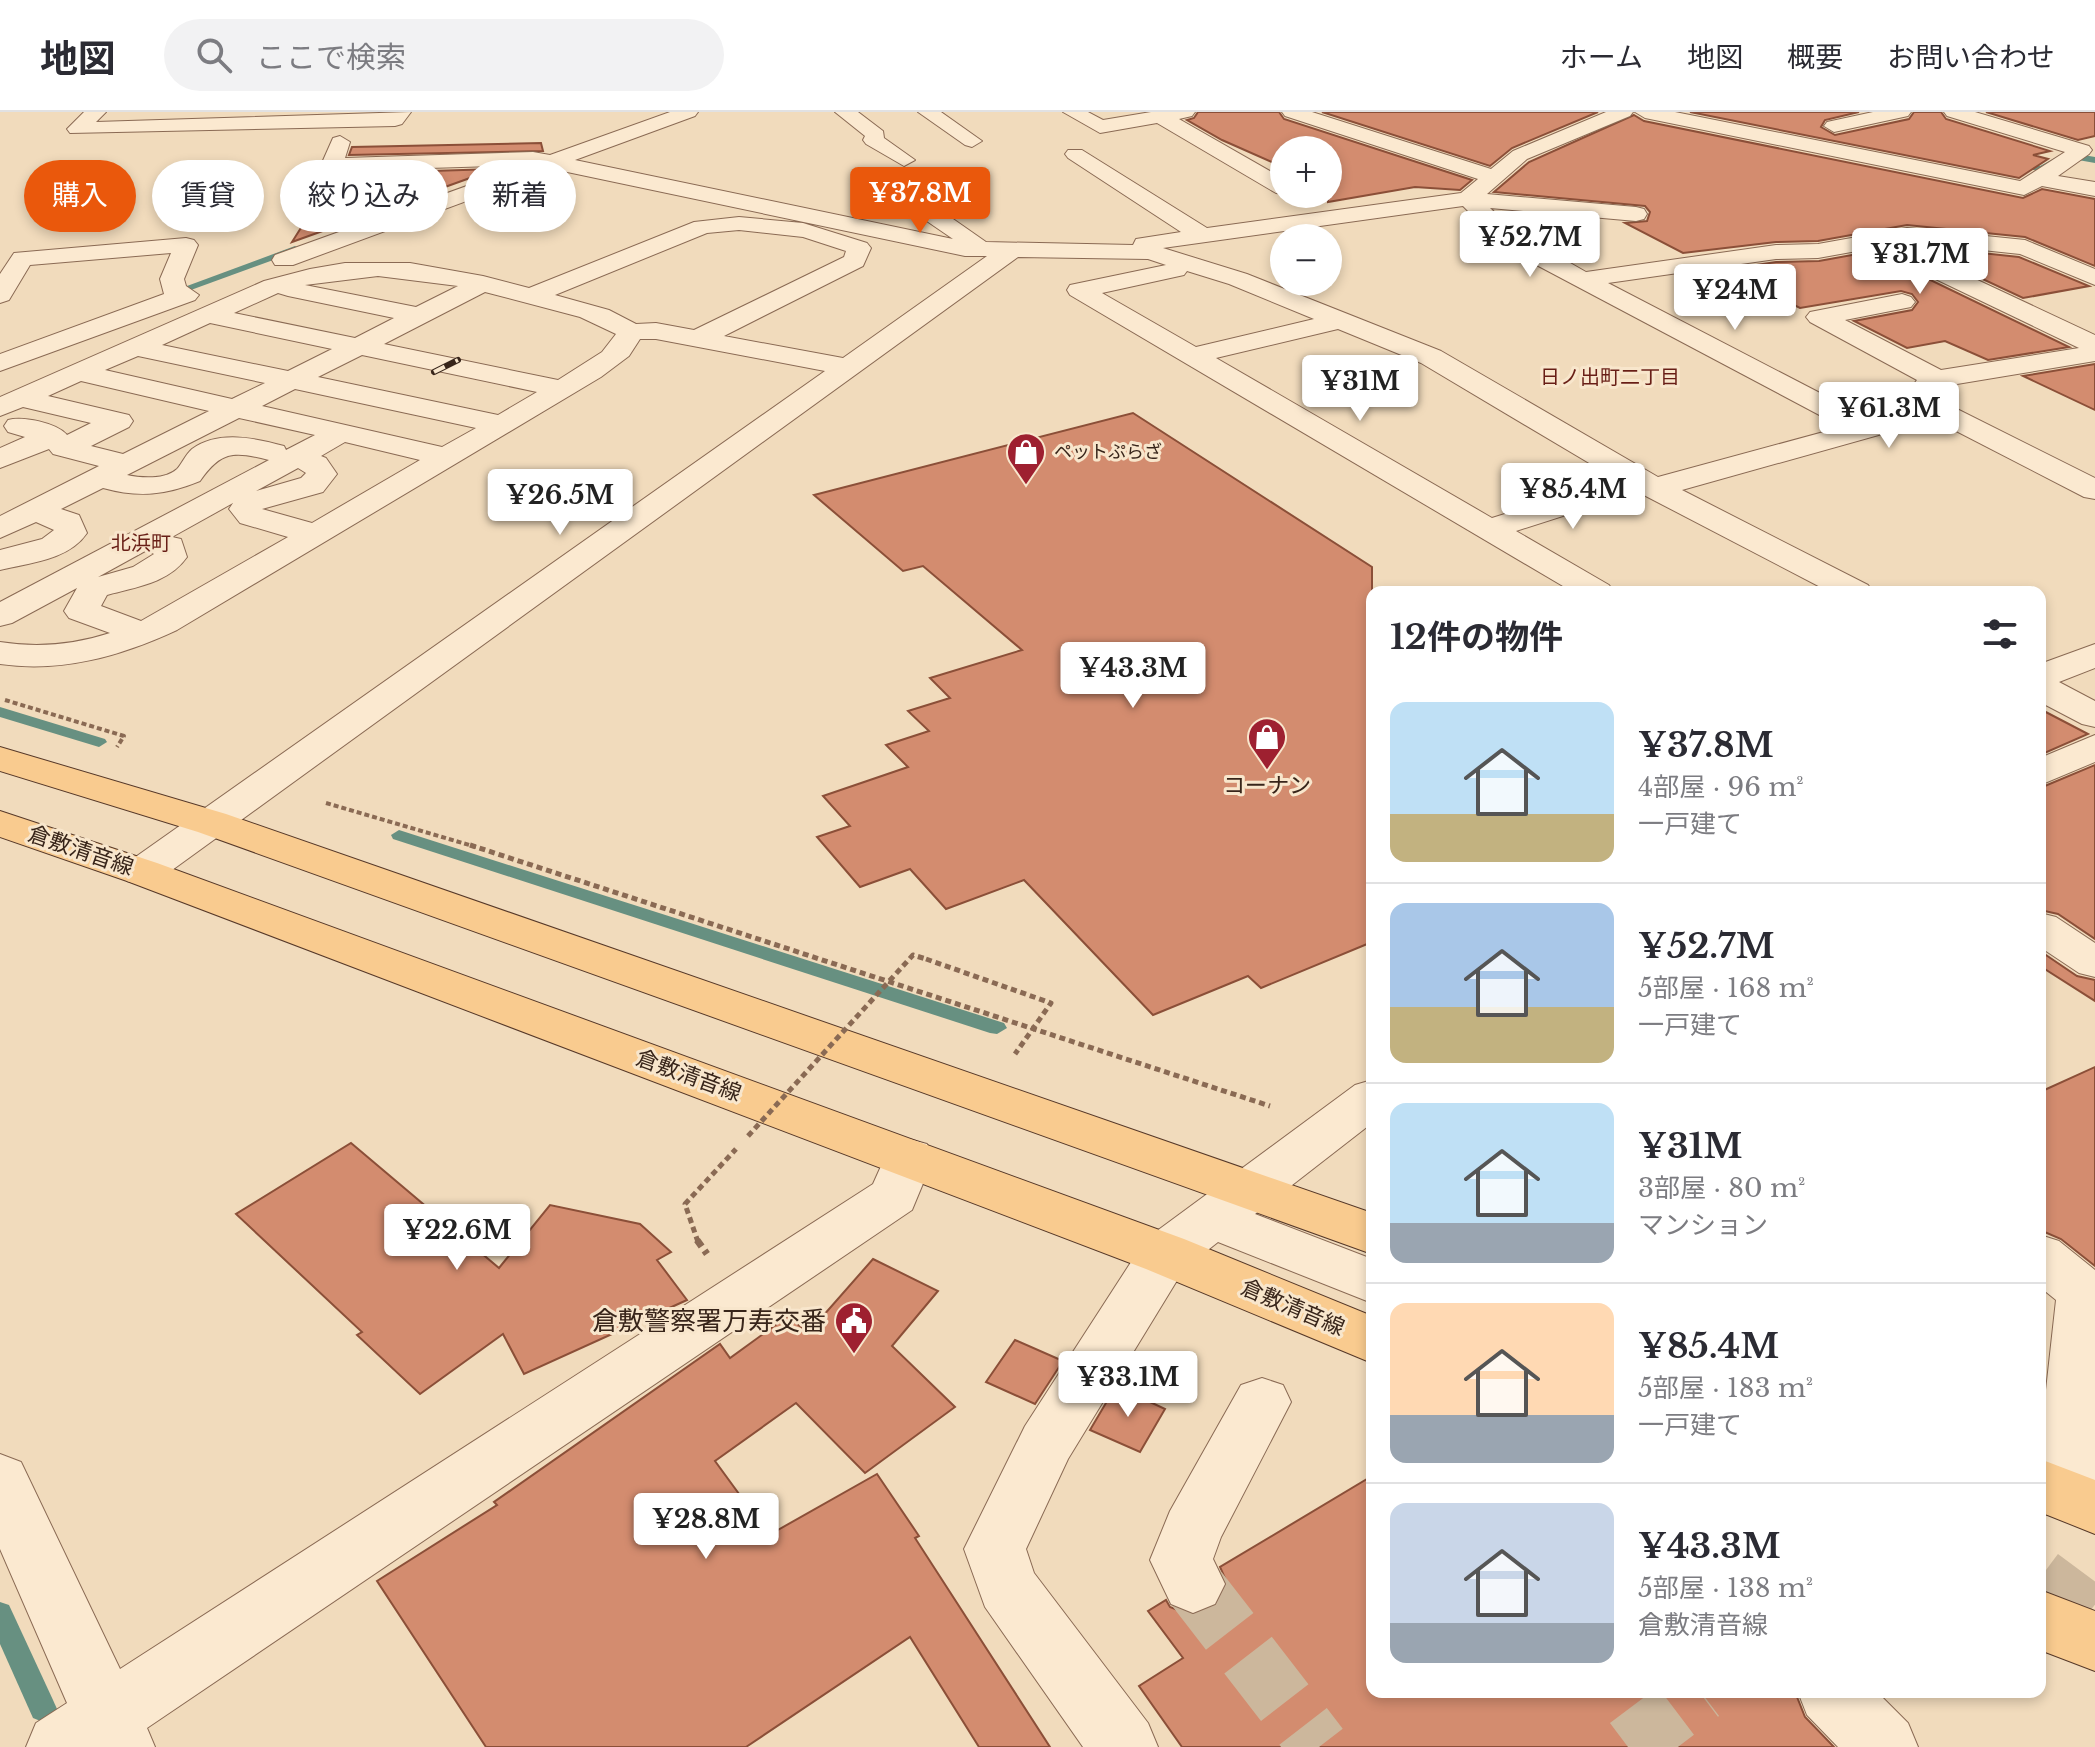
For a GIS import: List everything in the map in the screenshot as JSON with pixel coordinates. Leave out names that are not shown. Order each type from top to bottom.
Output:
[{"type":"main road","points":[[0,759],[212,823],[1232,1204],[1366,1233]]},
{"type":"main road","name":"倉敷清音線","points":[[0,823],[142,872],[909,1157],[1165,1254],[1366,1338]]},
{"type":"main road","points":[[2046,1622],[2095,1641]]},
{"type":"street","points":[[96,112],[77,129],[395,120],[401,112]]},
{"type":"street","points":[[548,160],[688,112]]},
{"type":"street","points":[[845,112],[876,135],[873,140],[904,160]]},
{"type":"street","points":[[928,112],[972,141]]},
{"type":"street","points":[[1073,112],[1100,127],[1185,112]]},
{"type":"street","points":[[1292,112],[1323,122],[1313,128],[1404,166],[1445,176],[1494,177]]},
{"type":"street","points":[[1567,112],[1600,121]]},
{"type":"street","points":[[1468,199],[1520,155],[1623,112]]},
{"type":"street","points":[[1645,112],[2024,188],[2082,151]]},
{"type":"street","points":[[1834,126],[1901,112]]},
{"type":"street","points":[[1954,112],[2082,151]]},
{"type":"street","points":[[1161,117],[1270,180]]},
{"type":"street","points":[[340,142],[332,165],[464,163]]},
{"type":"street","points":[[1075,154],[1203,236]]},
{"type":"street","points":[[576,168],[892,234],[997,250],[1150,252],[1238,279],[1431,357],[1647,484],[1844,586]]},
{"type":"street","points":[[2041,179],[2095,189]]},
{"type":"street","points":[[885,182],[997,250]]},
{"type":"street","points":[[10,402],[208,315],[226,289],[464,194]]},
{"type":"street","points":[[1468,199],[1506,236],[1580,280],[1867,429]]},
{"type":"street","points":[[1094,252],[1468,199],[1636,214]]},
{"type":"street","points":[[1319,208],[1334,217]]},
{"type":"street","points":[[531,296],[702,227],[726,222],[753,222],[844,240],[859,248],[854,261],[697,339]]},
{"type":"street","points":[[1580,280],[1776,252],[1818,251],[1907,235],[2025,247],[2095,278]]},
{"type":"street","points":[[0,295],[22,258],[186,245],[172,279],[179,293]]},
{"type":"street","points":[[142,872],[846,367],[997,250]]},
{"type":"street","points":[[1194,266],[1079,290],[1587,586]]},
{"type":"street","points":[[3,352],[179,293],[273,286],[310,274],[384,267],[418,269],[483,283],[608,317],[630,332],[656,331],[846,367]]},
{"type":"street","points":[[1930,267],[2095,345]]},
{"type":"street","points":[[0,528],[30,502],[103,474],[483,283]]},
{"type":"street","points":[[273,286],[419,315]]},
{"type":"street","points":[[226,289],[389,332]]},
{"type":"street","points":[[1902,302],[1819,317],[1927,390],[2095,490]]},
{"type":"street","points":[[208,315],[562,389]]},
{"type":"street","points":[[1192,356],[1342,320]]},
{"type":"street","points":[[174,330],[534,405]]},
{"type":"street","points":[[0,653],[17,657],[69,653],[143,633],[562,389],[613,356],[627,343],[630,332]]},
{"type":"street","points":[[134,347],[500,424]]},
{"type":"street","points":[[1927,390],[2095,353]]},
{"type":"street","points":[[77,372],[447,457]]},
{"type":"street","points":[[1489,529],[1647,484],[1915,416],[1927,390]]},
{"type":"street","points":[[10,402],[119,421],[63,448],[103,474]]},
{"type":"street","points":[[0,422],[53,436],[0,460]]},
{"type":"street","points":[[3,599],[332,429]]},
{"type":"street","points":[[0,460],[103,474],[145,488],[169,484],[189,475],[192,462],[208,452],[235,446],[258,447],[315,464],[322,474],[312,485],[251,502],[245,509],[251,516],[315,534]]},
{"type":"street","points":[[3,599],[144,540],[284,455]]},
{"type":"street","points":[[0,560],[54,546],[71,533],[68,522],[30,502]]},
{"type":"street","points":[[143,633],[81,611],[94,588],[160,569],[171,557],[169,546],[144,540]]},
{"type":"street","points":[[2046,675],[2095,655]]},
{"type":"street","points":[[2046,690],[2095,716]]},
{"type":"street","points":[[2046,770],[2095,747]]},
{"type":"street","points":[[2046,931],[2095,963]]},
{"type":"street","points":[[1124,1747],[1007,1587],[995,1549],[1046,1444],[1165,1254],[1366,1102]]},
{"type":"street","points":[[0,1480],[96,1736],[894,1196],[909,1157]]},
{"type":"street","points":[[1232,1204],[1366,1279]]},
{"type":"street","points":[[2046,1261],[2084,1292],[2067,1495]]},
{"type":"street","points":[[1193,1584],[1181,1560],[1192,1530],[1262,1402]]},
{"type":"street","points":[[1837,1698],[1884,1747]]},
{"type":"path","points":[[0,699],[124,736],[117,748]]},
{"type":"path","points":[[326,803],[409,825],[1035,1027],[1332,1127]]},
{"type":"path","points":[[700,1247],[685,1204],[913,955],[1051,1003],[1012,1058]]},
{"type":"building","points":[[1198,112],[1279,112],[1284,119],[1336,136],[1270,136],[1270,161],[1187,120],[1194,118]]},
{"type":"building","points":[[1322,112],[1598,112],[1512,148],[1490,166]]},
{"type":"building","points":[[1690,112],[1859,112],[1825,120],[1821,127],[1835,135],[1909,119],[1914,112],[1941,112],[1946,119],[2050,151],[2033,155],[2048,159],[2019,178]]},
{"type":"building","points":[[1986,112],[2095,112],[2095,136],[2078,140]]},
{"type":"building","points":[[1634,115],[1644,121],[2023,198],[2042,189],[2095,199],[2095,266],[2025,237],[1907,225],[1818,241],[1776,242],[1683,253],[1625,223],[1647,221],[1650,212],[1645,206],[1494,192],[1529,162]]},
{"type":"building","points":[[1342,138],[1472,180],[1460,190],[1415,187],[1342,200]]},
{"type":"building","points":[[541,143],[543,151],[349,155],[352,147]]},
{"type":"building","points":[[448,170],[464,170],[464,180],[448,186]]},
{"type":"building","points":[[298,232],[320,232],[292,242]]},
{"type":"building","points":[[1907,245],[2019,257],[2089,286],[2023,298],[1940,259],[1921,259],[1915,265],[1920,275],[2069,347],[1988,360],[1945,341],[1907,348],[1854,321],[1912,310],[1918,302],[1912,294],[1901,291],[1800,308],[1723,270],[1776,262],[1819,261]]},
{"type":"building","points":[[2095,364],[2095,410],[2023,376]]},
{"type":"building","points":[[1133,413],[1372,567],[1372,586],[1366,586],[1366,944],[1261,988],[1248,976],[1153,1015],[1024,880],[946,909],[910,869],[860,887],[817,837],[850,826],[823,796],[908,767],[886,745],[929,731],[908,711],[950,698],[930,678],[1022,650],[923,566],[903,571],[814,495]]},
{"type":"building","points":[[2046,712],[2088,734],[2046,752]]},
{"type":"building","points":[[2095,765],[2095,939],[2058,914],[2046,911],[2046,785]]},
{"type":"building","points":[[2046,955],[2077,976],[2095,980],[2095,1001],[2046,970]]},
{"type":"building","points":[[2095,1067],[2095,1266],[2061,1239],[2046,1233],[2046,1089]]},
{"type":"building","points":[[351,1143],[499,1268],[550,1205],[640,1224],[671,1252],[657,1260],[687,1300],[524,1374],[503,1334],[420,1394],[357,1335],[362,1332],[236,1214]]},
{"type":"building","points":[[873,1259],[938,1291],[892,1346],[955,1407],[865,1473],[796,1403],[715,1461],[769,1535],[877,1474],[1050,1747],[979,1747],[910,1637],[746,1747],[486,1747],[377,1581],[497,1505],[494,1502],[720,1344],[730,1358],[788,1316],[808,1333]]},
{"type":"building","points":[[1015,1340],[1063,1361],[1035,1404],[986,1382]]},
{"type":"building","points":[[1116,1386],[1165,1409],[1140,1452],[1090,1430]]},
{"type":"building","points":[[1366,1480],[1366,1698],[1797,1698],[1805,1717],[1834,1747],[1182,1747],[1139,1686],[1183,1658],[1148,1611],[1166,1600],[1170,1607],[1192,1616],[1216,1607],[1228,1585],[1220,1567]]},
{"type":"waterway","points":[[2012,163],[2041,169],[2066,155],[2095,160]]},
{"type":"waterway","points":[[165,296],[295,249]]},
{"type":"waterway","points":[[0,712],[99,742]]},
{"type":"waterway","points":[[399,835],[997,1028]]},
{"type":"waterway","points":[[0,1614],[43,1709]]},
{"type":"tunnel","points":[[2046,1582],[2095,1619]]},
{"type":"tunnel","points":[[1193,1584],[1319,1747]]},
{"type":"tunnel","points":[[1628,1747],[1693,1698]]},
{"type":"railway","points":[[434,372],[458,360]]},
{"type":"place","name":"ペットぷらざ","points":[[1026,486]]},
{"type":"place","name":"コーナン","points":[[1267,771]]},
{"type":"place","name":"倉敷警察署万寿交番","points":[[854,1355]]},
{"type":"district","name":"日ノ出町二丁目","points":[[1610,377]]},
{"type":"district","name":"北浜町","points":[[141,543]]}]
